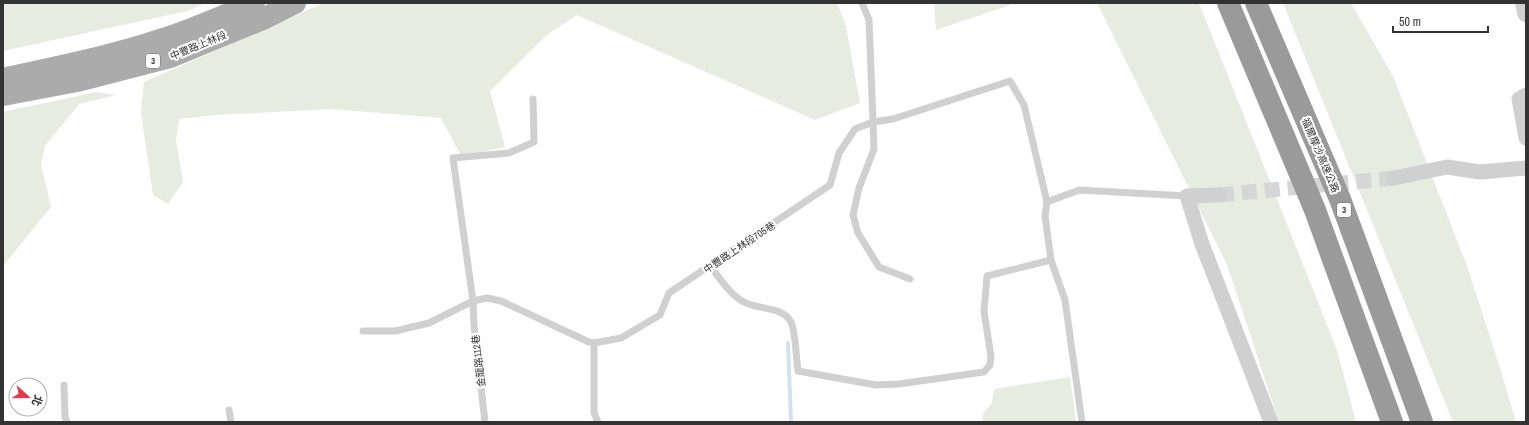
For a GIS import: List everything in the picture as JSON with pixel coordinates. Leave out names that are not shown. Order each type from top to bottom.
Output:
[{"type":"highway","points":[[1228,3],[1315,210],[1392,422]]},
{"type":"highway","name":"福爾摩沙高速公路","points":[[1256,3],[1340,198],[1422,422]]},
{"type":"main road","name":"中豐路上林段","points":[[3,79],[86,60],[160,40],[210,22],[254,3]]},
{"type":"main road","name":"中豐路上林段","points":[[3,95],[78,81],[170,57],[265,18],[295,3]]},
{"type":"street","points":[[1524,3],[1526,13]]},
{"type":"street","points":[[1526,95],[1519,99],[1526,138]]},
{"type":"street","points":[[1394,178],[1447,167],[1480,172],[1526,168]]},
{"type":"street","points":[[1219,195],[1187,196],[1202,244],[1271,422]]},
{"type":"lane","points":[[862,3],[869,20],[874,149],[859,188],[853,215],[858,233],[879,267],[910,278]]},
{"type":"lane","name":"中豐路上林段705巷","points":[[594,343],[621,338],[660,315],[669,293],[830,185],[839,153],[855,129],[873,122],[893,119],[1010,81],[1024,105],[1047,202]]},
{"type":"lane","name":"金龍路112巷","points":[[485,422],[474,326],[473,301],[453,158],[509,153],[534,142],[533,99]]},
{"type":"lane","points":[[1082,422],[1065,300],[1051,260],[1045,216],[1047,202],[1079,190],[1187,196]]},
{"type":"lane","points":[[710,266],[736,297],[745,303],[780,312],[787,316],[793,330],[798,371],[876,385],[899,384],[984,372],[990,365],[992,358],[984,311],[987,276],[1051,260]]},
{"type":"lane","points":[[363,331],[395,332],[429,323],[473,301],[487,298],[501,301],[594,343],[594,413],[598,422]]},
{"type":"lane","points":[[64,386],[65,417],[67,422]]},
{"type":"lane","points":[[229,410],[231,422]]},
{"type":"shaded area","points":[[3,3],[207,3],[187,11],[3,51]]},
{"type":"shaded area","points":[[324,3],[837,3],[846,26],[860,103],[815,120],[577,15],[548,34],[490,91],[505,147],[461,156],[441,118],[331,109],[216,115],[179,119],[176,140],[183,182],[168,204],[153,195],[141,113],[144,82]]},
{"type":"shaded area","points":[[934,3],[1016,3],[936,30]]},
{"type":"shaded area","points":[[1097,3],[1199,3],[1337,350],[1356,422],[1279,422],[1228,267]]},
{"type":"shaded area","points":[[1283,3],[1351,3],[1393,76],[1467,266],[1516,422],[1453,422]]},
{"type":"shaded area","points":[[96,92],[116,95],[79,104],[45,146],[41,163],[51,207],[3,266],[3,112]]},
{"type":"shaded area","points":[[1070,377],[1076,422],[982,422],[983,414],[992,403],[994,389]]},
{"type":"waterway","points":[[788,343],[791,422]]},
{"type":"tunnel","points":[[1219,195],[1394,178]]}]
